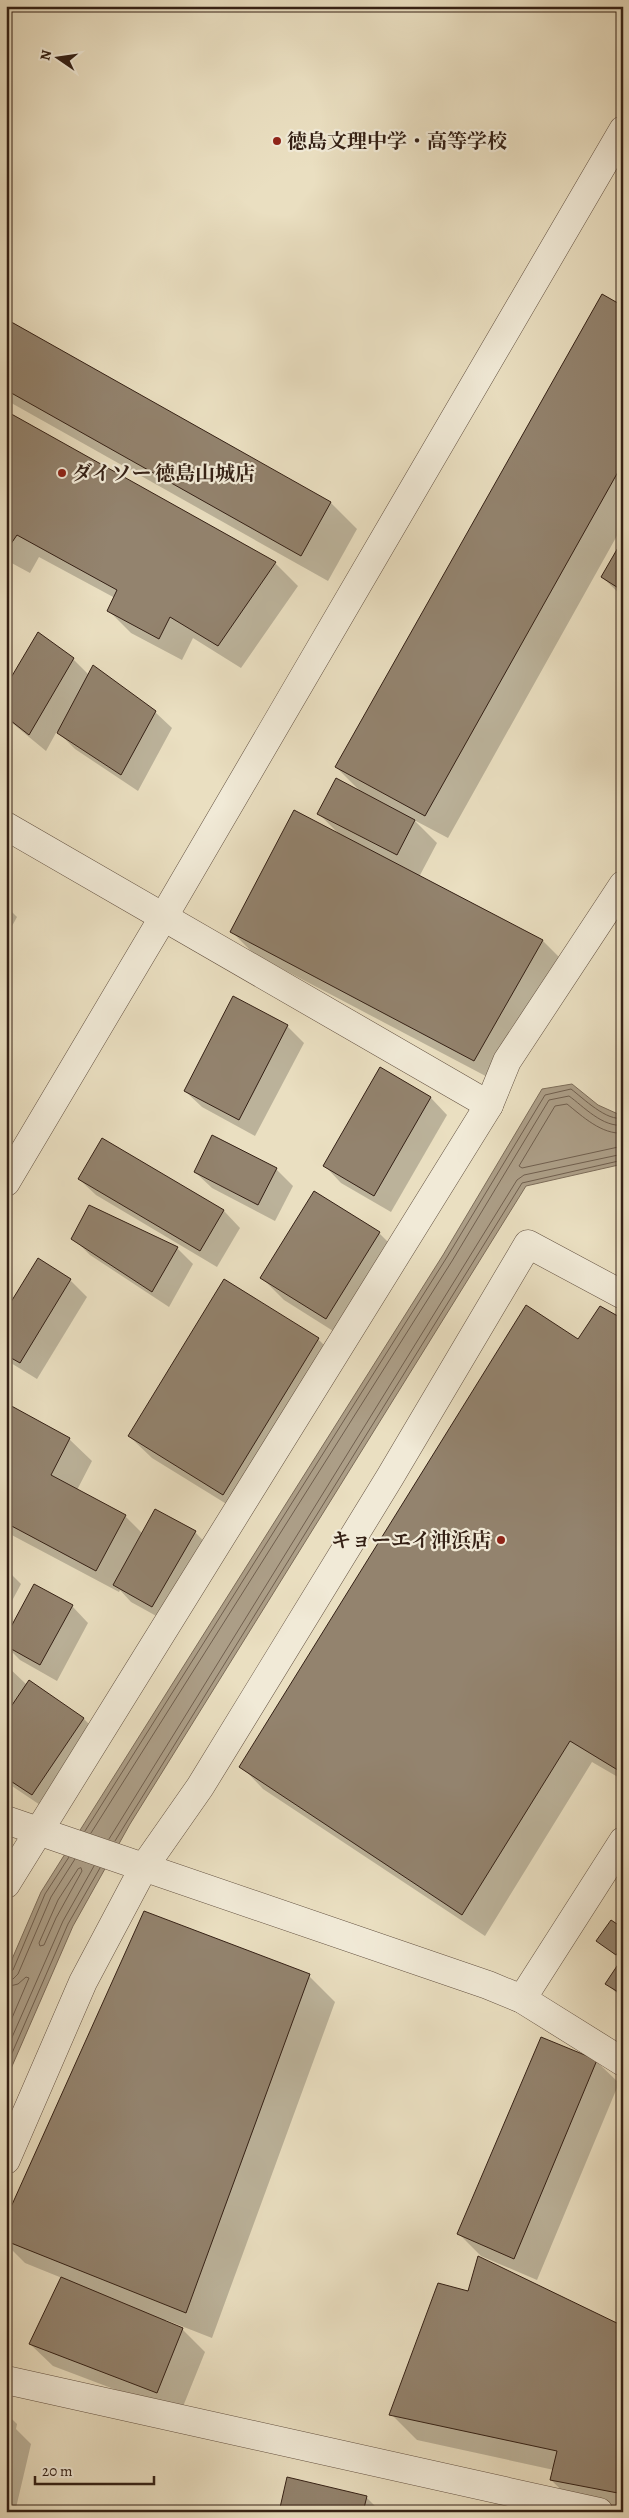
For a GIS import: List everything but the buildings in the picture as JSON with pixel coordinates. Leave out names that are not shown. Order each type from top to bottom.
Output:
[{"type":"street","points":[[6,1182],[164,916],[623,130]]},
{"type":"street","points":[[6,826],[489,1105]]},
{"type":"street","points":[[6,1884],[38,1829],[489,1105],[507,1061],[623,885]]},
{"type":"street","points":[[6,2160],[83,1982],[144,1867],[200,1787],[390,1477],[528,1244],[623,1294]]},
{"type":"street","points":[[6,1820],[38,1829],[488,1985],[522,1999],[623,2062]]},
{"type":"street","points":[[522,1999],[623,1841]]},
{"type":"street","points":[[6,2380],[599,2512]]},
{"type":"water","points":[[572,1084],[598,1105],[618,1114],[623,1113],[623,1164],[526,1186],[130,1824],[73,1926],[6,2080],[6,1973],[41,1892],[443,1255],[542,1089]]},
{"type":"place","name":"徳島文理中学・高等学校","points":[[277,141]]},
{"type":"place","name":"ダイソー 徳島山城店","points":[[62,473]]},
{"type":"place","name":"キョーエイ沖浜店","points":[[501,1540]]}]
